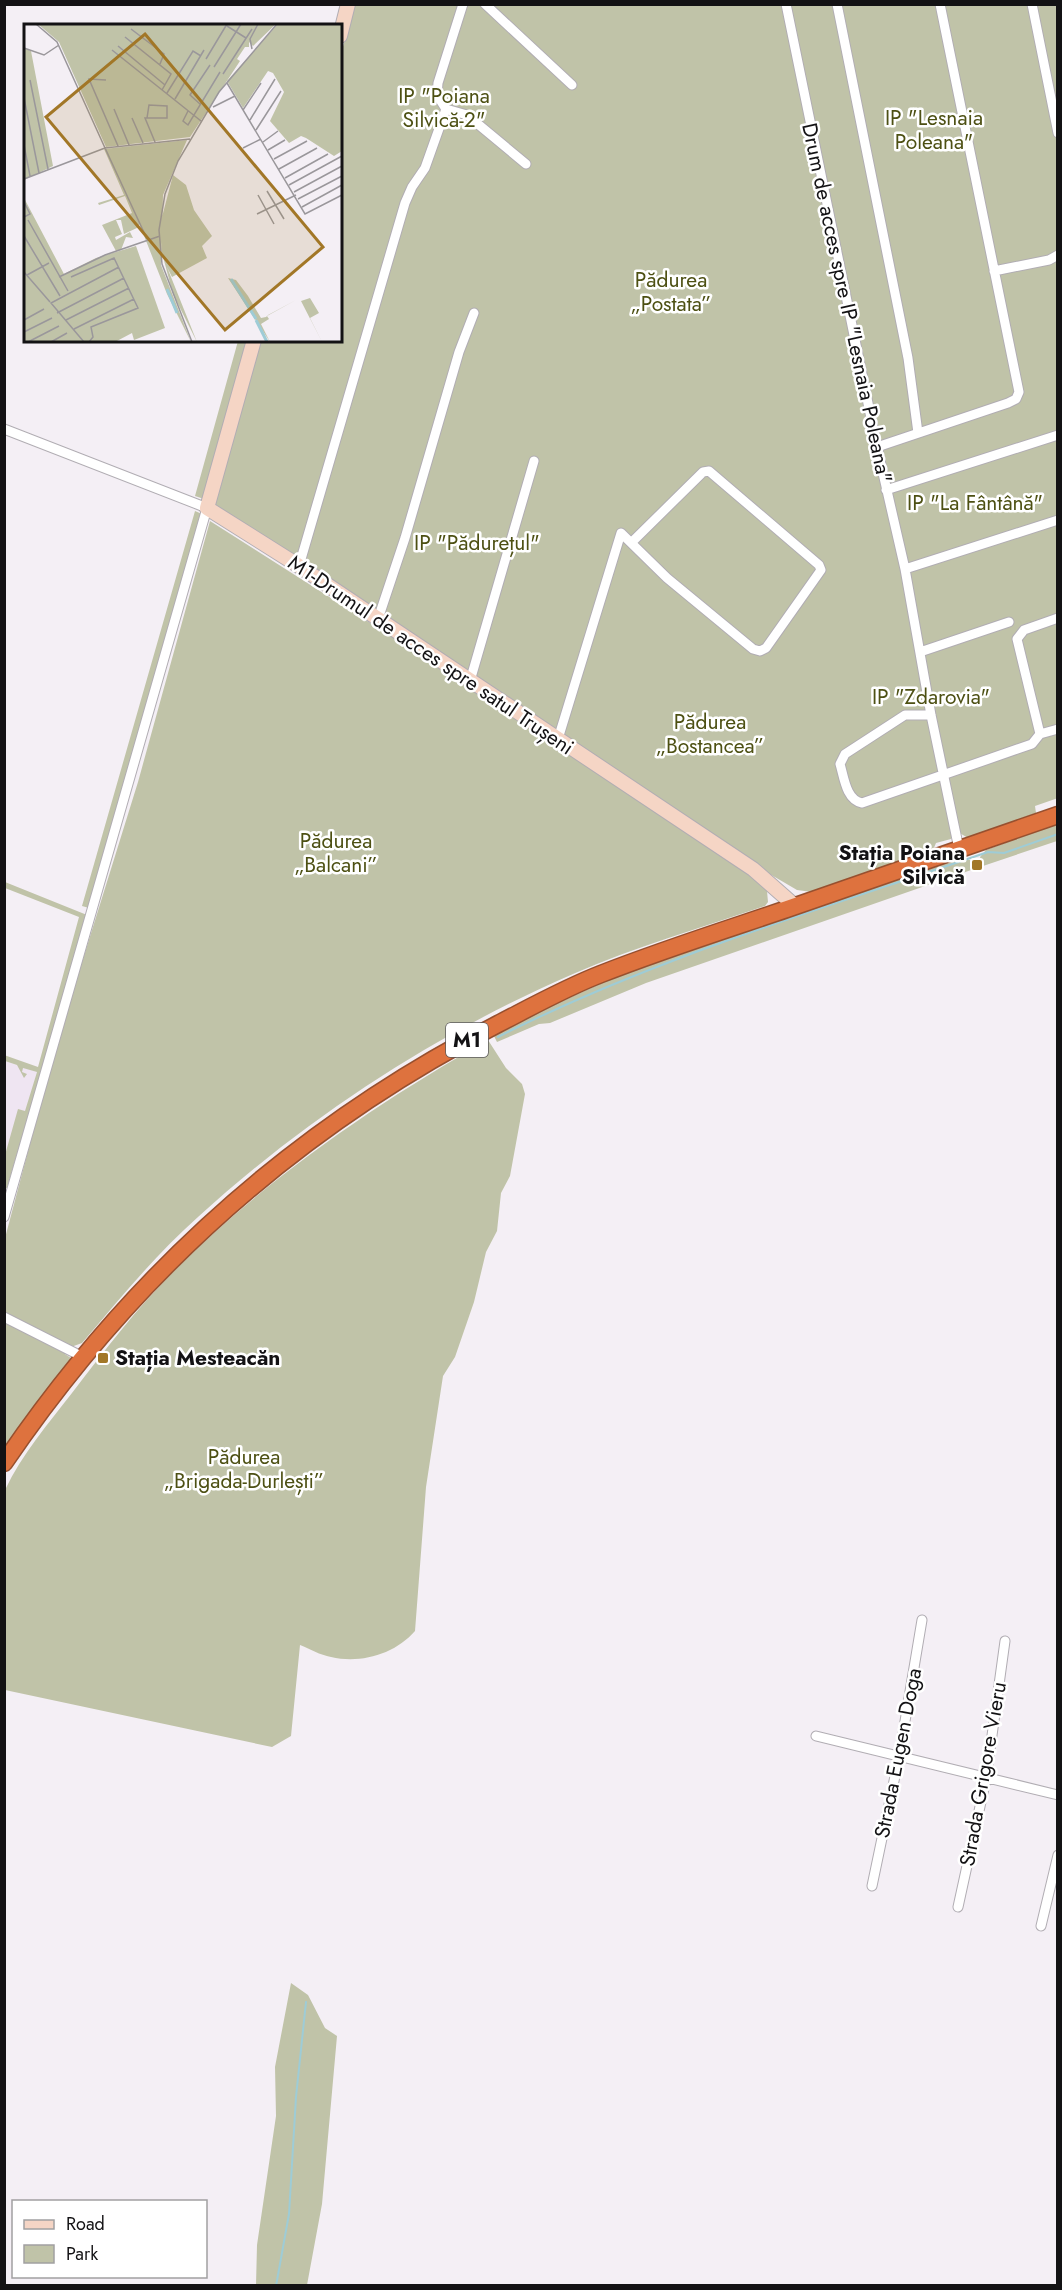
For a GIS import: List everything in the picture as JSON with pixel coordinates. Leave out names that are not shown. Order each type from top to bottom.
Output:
[{"type":"highway","name":"M1","points":[[4,1463],[33,1420],[83,1357],[147,1283],[205,1226],[296,1150],[384,1088],[487,1029],[599,975],[1058,815]]},
{"type":"street","points":[[342,28],[348,4]]},
{"type":"street","points":[[463,4],[436,95],[446,109],[467,115],[526,164]]},
{"type":"street","points":[[484,4],[572,85]]},
{"type":"street","name":"Drum de acces spre IP \"Lesnaia Poleana\"","points":[[786,4],[886,490],[905,569],[931,715],[959,849]]},
{"type":"street","points":[[837,4],[908,358],[918,433]]},
{"type":"street","points":[[877,447],[1008,403],[1016,399],[1019,392],[940,4]]},
{"type":"street","points":[[1032,4],[1058,133]]},
{"type":"street","points":[[299,566],[405,203],[412,187],[425,168],[446,109]]},
{"type":"street","points":[[994,271],[1050,260],[1058,255]]},
{"type":"street","points":[[378,619],[405,538],[459,352],[474,313]]},
{"type":"street","points":[[4,1217],[253,342]]},
{"type":"street","points":[[4,429],[207,508]]},
{"type":"street","points":[[886,490],[1058,435]]},
{"type":"street","points":[[470,681],[534,461]]},
{"type":"street","points":[[558,739],[621,532],[667,578],[753,649],[760,651],[766,648],[821,570],[819,565],[710,471],[703,472],[632,542]]},
{"type":"street","name":"M1-Drumul de acces spre satul Trușeni","points":[[207,508],[299,566],[753,869],[795,906]]},
{"type":"street","points":[[905,569],[1058,520]]},
{"type":"street","points":[[1040,735],[1017,639],[1024,630],[1058,618]]},
{"type":"street","points":[[920,652],[1009,622]]},
{"type":"street","points":[[931,715],[905,715],[845,754],[840,764],[850,797],[862,803],[1032,744],[1040,735],[1058,729]]},
{"type":"street","points":[[4,1317],[83,1357]]},
{"type":"street","name":"Strada Eugen Doga","points":[[872,1886],[899,1757],[922,1620]]},
{"type":"street","name":"Strada Grigore Vieru","points":[[958,1906],[986,1779],[1005,1641]]},
{"type":"street","points":[[816,1737],[1058,1796]]},
{"type":"street","points":[[1041,1926],[1058,1855]]},
{"type":"shaded area","points":[[5,1061],[37,1072],[5,1180]]},
{"type":"green space","points":[[355,5],[1057,5],[1058,798],[1035,806],[1036,813],[968,838],[958,832],[952,835],[951,839],[936,843],[933,850],[812,892],[797,890],[749,862],[563,737],[565,732],[556,733],[467,677],[214,505],[261,342],[342,342],[342,50]]},
{"type":"green space","points":[[238,342],[249,342],[204,499],[195,496]]},
{"type":"green space","points":[[195,511],[202,514],[89,908],[82,906]]},
{"type":"green space","name":"Pădurea „Balcani”","points":[[210,521],[411,649],[749,873],[767,891],[768,902],[765,906],[596,964],[522,998],[423,1051],[375,1080],[329,1112],[240,1180],[167,1247],[82,1343],[71,1347],[65,1354],[71,1358],[5,1449],[5,1238],[56,1046],[138,782]]},
{"type":"green space","points":[[1057,824],[1057,841],[983,866],[980,857],[986,850]]},
{"type":"green space","points":[[956,859],[970,860],[974,869],[646,983],[550,1023],[539,1024],[497,1042],[494,1036],[545,1009],[613,978]]},
{"type":"green space","points":[[5,882],[87,915],[7,1188],[5,1188],[5,1155],[18,1109],[25,1111],[37,1072],[23,1068],[22,1072],[27,1074],[24,1078],[17,1065],[5,1061],[4,1055],[38,1067],[79,917],[5,888]]},
{"type":"green space","name":"Pădurea „Brigada-Durlești”","points":[[488,1040],[506,1068],[522,1084],[525,1094],[510,1176],[501,1193],[497,1231],[486,1252],[474,1302],[455,1357],[443,1376],[426,1487],[415,1631],[398,1646],[365,1658],[331,1657],[300,1645],[291,1736],[272,1747],[5,1690],[5,1490],[19,1464],[36,1440],[160,1285],[245,1206],[323,1145],[405,1090]]},
{"type":"green space","points":[[291,1983],[308,1995],[325,2028],[337,2036],[322,2204],[307,2285],[256,2285],[257,2245],[276,2116],[275,2067]]},
{"type":"waterway","points":[[498,1037],[617,983],[739,936],[988,852],[1004,853],[1058,834]]},
{"type":"waterway","points":[[482,1045],[486,1043]]},
{"type":"waterway","points":[[276,2286],[289,2214],[296,2097],[306,2002]]},
{"type":"place","name":"Stația Poiana Silvică","points":[[977,865]]},
{"type":"place","name":"Stația Mesteacăn","points":[[103,1358]]},
{"type":"park label","name":"IP \"Poiana Silvică-2\"","points":[[444,108]]},
{"type":"park label","name":"IP \"Lesnaia Poleana\"","points":[[934,130]]},
{"type":"park label","name":"Pădurea „Postata”","points":[[671,292]]},
{"type":"park label","name":"IP \"La Fântână\"","points":[[975,503]]},
{"type":"park label","name":"IP \"Pădurețul\"","points":[[477,543]]},
{"type":"park label","name":"IP \"Zdarovia\"","points":[[931,697]]},
{"type":"park label","name":"Pădurea „Bostancea”","points":[[710,734]]}]
